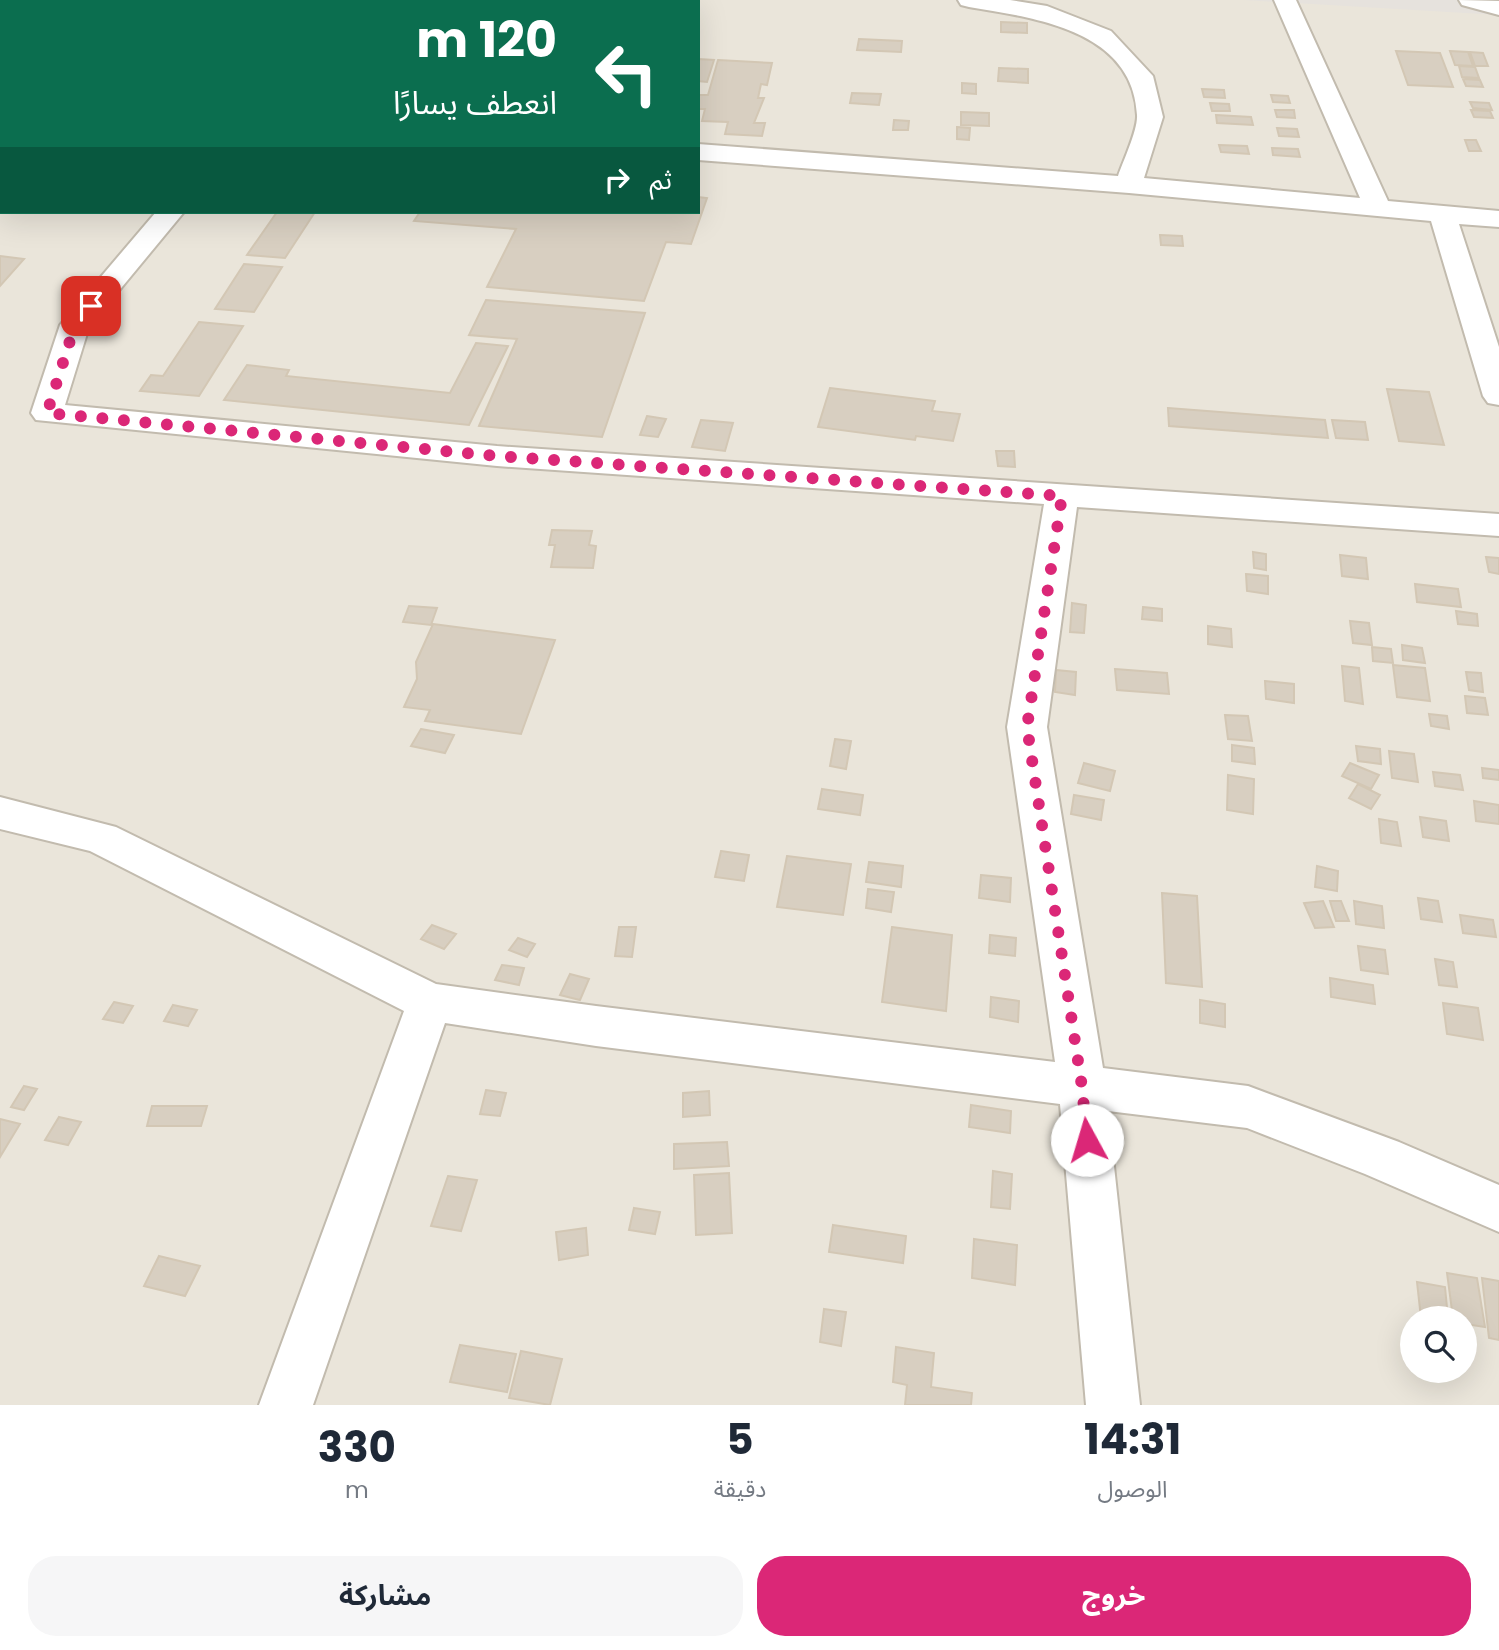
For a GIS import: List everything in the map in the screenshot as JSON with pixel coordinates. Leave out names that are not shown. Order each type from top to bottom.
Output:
[{"type":"street","points":[[969,0],[1047,13],[1103,36],[1141,76],[1150,117],[1129,185]]},
{"type":"street","points":[[1285,0],[1378,209]]},
{"type":"street","points":[[1471,0],[1499,8]]},
{"type":"street","points":[[700,152],[1129,185],[1499,219]]},
{"type":"street","points":[[168,214],[75,325],[47,413],[497,456],[1499,525]]},
{"type":"street","points":[[1443,215],[1499,396]]},
{"type":"street","points":[[1062,496],[1027,727],[1082,1087],[1113,1405]]},
{"type":"street","points":[[0,813],[101,838],[430,1002],[596,1026],[1248,1107],[1382,1158],[1499,1209]]},
{"type":"street","points":[[286,1405],[430,1002]]},
{"type":"shaded area","points":[[700,0],[1499,0],[1499,1405],[0,1405],[0,214],[700,214]]},
{"type":"shaded area","points":[[1244,0],[1499,0],[1499,15]]},
{"type":"building","points":[[1001,22],[1027,23],[1027,33],[1001,32]]},
{"type":"building","points":[[859,39],[902,41],[901,52],[857,50]]},
{"type":"building","points":[[1396,51],[1440,53],[1453,87],[1408,85]]},
{"type":"building","points":[[1450,51],[1468,52],[1473,66],[1455,65]]},
{"type":"building","points":[[1470,52],[1483,53],[1488,66],[1475,66]]},
{"type":"building","points":[[700,59],[714,60],[707,82],[700,81]]},
{"type":"building","points":[[718,60],[772,63],[767,85],[761,84],[758,98],[764,98],[754,123],[765,123],[762,136],[725,134],[728,122],[702,121],[705,109],[700,109],[700,95],[708,95]]},
{"type":"building","points":[[1459,66],[1475,67],[1479,78],[1462,77]]},
{"type":"building","points":[[999,68],[1028,69],[1028,83],[998,81]]},
{"type":"building","points":[[1463,79],[1480,80],[1483,87],[1466,86]]},
{"type":"building","points":[[962,83],[976,84],[976,94],[962,93]]},
{"type":"building","points":[[1202,89],[1224,90],[1225,98],[1204,97]]},
{"type":"building","points":[[852,93],[881,94],[879,105],[850,103]]},
{"type":"building","points":[[1271,95],[1288,96],[1290,103],[1273,102]]},
{"type":"building","points":[[1470,102],[1489,103],[1492,110],[1473,108]]},
{"type":"building","points":[[1210,103],[1229,104],[1230,111],[1212,111]]},
{"type":"building","points":[[1275,110],[1294,110],[1295,118],[1277,117]]},
{"type":"building","points":[[1471,110],[1490,111],[1493,118],[1474,117]]},
{"type":"building","points":[[961,112],[989,113],[989,126],[961,125]]},
{"type":"building","points":[[1216,115],[1251,117],[1253,125],[1217,123]]},
{"type":"building","points":[[894,120],[909,121],[908,130],[893,130]]},
{"type":"building","points":[[957,127],[970,128],[969,140],[957,139]]},
{"type":"building","points":[[1277,128],[1297,129],[1299,137],[1279,136]]},
{"type":"building","points":[[1465,140],[1476,140],[1481,151],[1469,151]]},
{"type":"building","points":[[1219,145],[1247,146],[1249,154],[1221,152]]},
{"type":"building","points":[[1272,148],[1298,149],[1300,157],[1273,155]]},
{"type":"building","points":[[700,197],[707,198],[691,244],[666,242],[644,301],[487,287],[516,229],[414,221],[419,214],[700,214]]},
{"type":"building","points":[[276,214],[314,214],[285,258],[247,255]]},
{"type":"building","points":[[1160,235],[1182,236],[1183,246],[1161,245]]},
{"type":"building","points":[[0,256],[24,259],[0,286]]},
{"type":"building","points":[[244,264],[282,267],[254,312],[215,309]]},
{"type":"building","points":[[486,300],[645,313],[602,437],[479,426],[517,339],[469,335]]},
{"type":"building","points":[[199,322],[243,326],[199,396],[140,391],[151,375],[163,376]]},
{"type":"building","points":[[476,343],[508,346],[469,425],[224,400],[247,365],[289,370],[286,376],[450,393]]},
{"type":"building","points":[[830,388],[935,401],[932,411],[960,414],[953,441],[916,436],[915,440],[818,427]]},
{"type":"building","points":[[1387,389],[1429,392],[1444,445],[1399,441]]},
{"type":"building","points":[[1168,408],[1325,420],[1328,438],[1169,426]]},
{"type":"building","points":[[647,416],[666,419],[658,437],[640,435]]},
{"type":"building","points":[[701,420],[733,423],[725,451],[692,447]]},
{"type":"building","points":[[1332,420],[1365,422],[1368,440],[1336,438]]},
{"type":"building","points":[[996,451],[1014,451],[1015,467],[998,466]]},
{"type":"building","points":[[552,530],[592,531],[589,545],[596,546],[593,568],[551,567],[555,545],[549,545]]},
{"type":"building","points":[[1253,552],[1266,554],[1266,570],[1254,568]]},
{"type":"building","points":[[1340,555],[1366,558],[1368,579],[1342,576]]},
{"type":"building","points":[[1486,557],[1499,558],[1499,574],[1489,572]]},
{"type":"building","points":[[1246,574],[1268,576],[1268,594],[1247,591]]},
{"type":"building","points":[[1415,584],[1458,589],[1461,607],[1417,602]]},
{"type":"building","points":[[1072,603],[1086,605],[1084,633],[1070,632]]},
{"type":"building","points":[[409,606],[437,608],[431,625],[403,622]]},
{"type":"building","points":[[1143,607],[1162,609],[1162,621],[1142,619]]},
{"type":"building","points":[[1456,611],[1477,614],[1478,626],[1458,624]]},
{"type":"building","points":[[1350,621],[1369,623],[1372,645],[1353,643]]},
{"type":"building","points":[[433,624],[555,640],[521,734],[425,721],[430,710],[404,707],[417,679],[416,662]]},
{"type":"building","points":[[1208,626],[1231,629],[1232,647],[1208,644]]},
{"type":"building","points":[[1402,645],[1422,648],[1425,663],[1403,660]]},
{"type":"building","points":[[1372,647],[1391,649],[1393,663],[1373,661]]},
{"type":"building","points":[[1393,665],[1425,668],[1430,701],[1397,697]]},
{"type":"building","points":[[1342,666],[1359,668],[1363,704],[1345,701]]},
{"type":"building","points":[[1115,669],[1167,673],[1169,694],[1117,690]]},
{"type":"building","points":[[1056,670],[1076,672],[1075,695],[1055,692]]},
{"type":"building","points":[[1466,672],[1481,673],[1483,692],[1469,690]]},
{"type":"building","points":[[1265,681],[1294,684],[1294,703],[1266,699]]},
{"type":"building","points":[[1465,696],[1485,698],[1488,715],[1467,713]]},
{"type":"building","points":[[1429,714],[1447,716],[1449,729],[1431,726]]},
{"type":"building","points":[[1225,715],[1248,716],[1252,741],[1228,739]]},
{"type":"building","points":[[421,729],[454,735],[445,753],[411,746]]},
{"type":"building","points":[[835,739],[851,741],[846,769],[830,766]]},
{"type":"building","points":[[1232,745],[1254,748],[1255,764],[1232,761]]},
{"type":"building","points":[[1356,746],[1380,749],[1381,764],[1358,761]]},
{"type":"building","points":[[1389,751],[1414,754],[1418,782],[1392,778]]},
{"type":"building","points":[[1084,763],[1115,771],[1110,791],[1078,783]]},
{"type":"building","points":[[1350,763],[1379,775],[1371,789],[1342,776]]},
{"type":"building","points":[[1482,768],[1499,770],[1499,780],[1483,778]]},
{"type":"building","points":[[1433,772],[1460,775],[1463,790],[1435,786]]},
{"type":"building","points":[[1228,775],[1254,779],[1253,814],[1227,810]]},
{"type":"building","points":[[1358,784],[1380,795],[1371,809],[1349,798]]},
{"type":"building","points":[[822,789],[863,795],[860,815],[818,809]]},
{"type":"building","points":[[1074,795],[1104,800],[1101,820],[1071,814]]},
{"type":"building","points":[[1474,801],[1499,805],[1499,824],[1476,821]]},
{"type":"building","points":[[1420,817],[1446,821],[1449,841],[1423,837]]},
{"type":"building","points":[[1379,819],[1397,822],[1401,846],[1381,843]]},
{"type":"building","points":[[721,851],[749,855],[744,881],[715,877]]},
{"type":"building","points":[[787,856],[851,864],[843,915],[777,907]]},
{"type":"building","points":[[869,862],[903,866],[901,887],[866,882]]},
{"type":"building","points":[[1317,866],[1338,871],[1337,891],[1315,887]]},
{"type":"building","points":[[981,875],[1011,878],[1010,902],[979,898]]},
{"type":"building","points":[[868,889],[894,892],[891,912],[866,908]]},
{"type":"building","points":[[1162,893],[1197,896],[1202,987],[1166,983]]},
{"type":"building","points":[[1418,898],[1438,901],[1442,922],[1421,919]]},
{"type":"building","points":[[1323,901],[1334,927],[1315,928],[1304,903]]},
{"type":"building","points":[[1330,901],[1341,901],[1349,921],[1336,921]]},
{"type":"building","points":[[1354,901],[1382,906],[1384,928],[1356,924]]},
{"type":"building","points":[[1460,915],[1493,920],[1496,937],[1463,933]]},
{"type":"building","points":[[432,925],[456,934],[444,949],[421,939]]},
{"type":"building","points":[[619,927],[636,927],[632,957],[615,956]]},
{"type":"building","points":[[892,927],[952,935],[946,1011],[882,1002]]},
{"type":"building","points":[[990,935],[1016,938],[1015,956],[989,953]]},
{"type":"building","points":[[518,938],[535,944],[527,957],[509,950]]},
{"type":"building","points":[[1358,946],[1385,950],[1388,974],[1361,970]]},
{"type":"building","points":[[1435,959],[1453,962],[1457,987],[1439,985]]},
{"type":"building","points":[[502,965],[524,968],[519,985],[495,980]]},
{"type":"building","points":[[570,974],[589,979],[580,1000],[560,995]]},
{"type":"building","points":[[1330,978],[1373,985],[1375,1004],[1331,997]]},
{"type":"building","points":[[991,997],[1019,1001],[1018,1022],[990,1017]]},
{"type":"building","points":[[1200,1000],[1225,1004],[1225,1027],[1200,1023]]},
{"type":"building","points":[[114,1002],[133,1006],[123,1023],[103,1019]]},
{"type":"building","points":[[1443,1003],[1478,1008],[1483,1040],[1447,1034]]},
{"type":"building","points":[[173,1005],[197,1010],[188,1026],[164,1021]]},
{"type":"building","points":[[24,1086],[37,1089],[24,1110],[11,1107]]},
{"type":"building","points":[[486,1090],[506,1093],[500,1116],[480,1114]]},
{"type":"building","points":[[709,1091],[710,1115],[683,1117],[683,1093]]},
{"type":"building","points":[[971,1105],[1011,1111],[1010,1133],[969,1127]]},
{"type":"building","points":[[152,1106],[207,1106],[201,1126],[147,1126]]},
{"type":"building","points":[[59,1117],[81,1122],[68,1145],[45,1140]]},
{"type":"building","points":[[0,1119],[20,1124],[0,1157]]},
{"type":"building","points":[[727,1142],[729,1166],[674,1169],[674,1144]]},
{"type":"building","points":[[993,1171],[1012,1174],[1010,1209],[991,1207]]},
{"type":"building","points":[[729,1173],[732,1233],[696,1235],[694,1175]]},
{"type":"building","points":[[448,1176],[477,1180],[461,1231],[431,1226]]},
{"type":"building","points":[[634,1208],[660,1212],[655,1234],[629,1230]]},
{"type":"building","points":[[833,1225],[906,1236],[903,1263],[829,1252]]},
{"type":"building","points":[[586,1228],[588,1255],[559,1260],[556,1232]]},
{"type":"building","points":[[974,1239],[1017,1245],[1015,1285],[972,1278]]},
{"type":"building","points":[[159,1256],[200,1266],[185,1296],[144,1286]]},
{"type":"building","points":[[1447,1273],[1477,1278],[1485,1327],[1477,1326],[1477,1306],[1451,1306]]},
{"type":"building","points":[[1482,1278],[1499,1281],[1499,1340],[1489,1338]]},
{"type":"building","points":[[1417,1282],[1445,1287],[1447,1306],[1420,1306]]},
{"type":"building","points":[[824,1309],[846,1312],[841,1346],[820,1342]]},
{"type":"building","points":[[460,1345],[516,1354],[507,1392],[450,1382]]},
{"type":"building","points":[[896,1347],[934,1353],[931,1387],[972,1393],[971,1405],[905,1405],[907,1385],[893,1382]]},
{"type":"building","points":[[521,1351],[562,1359],[550,1405],[509,1398]]},
{"type":"route","points":[[91,306],[75,325],[47,413],[497,456],[1062,496],[1027,727],[1082,1087],[1087,1140]]}]
